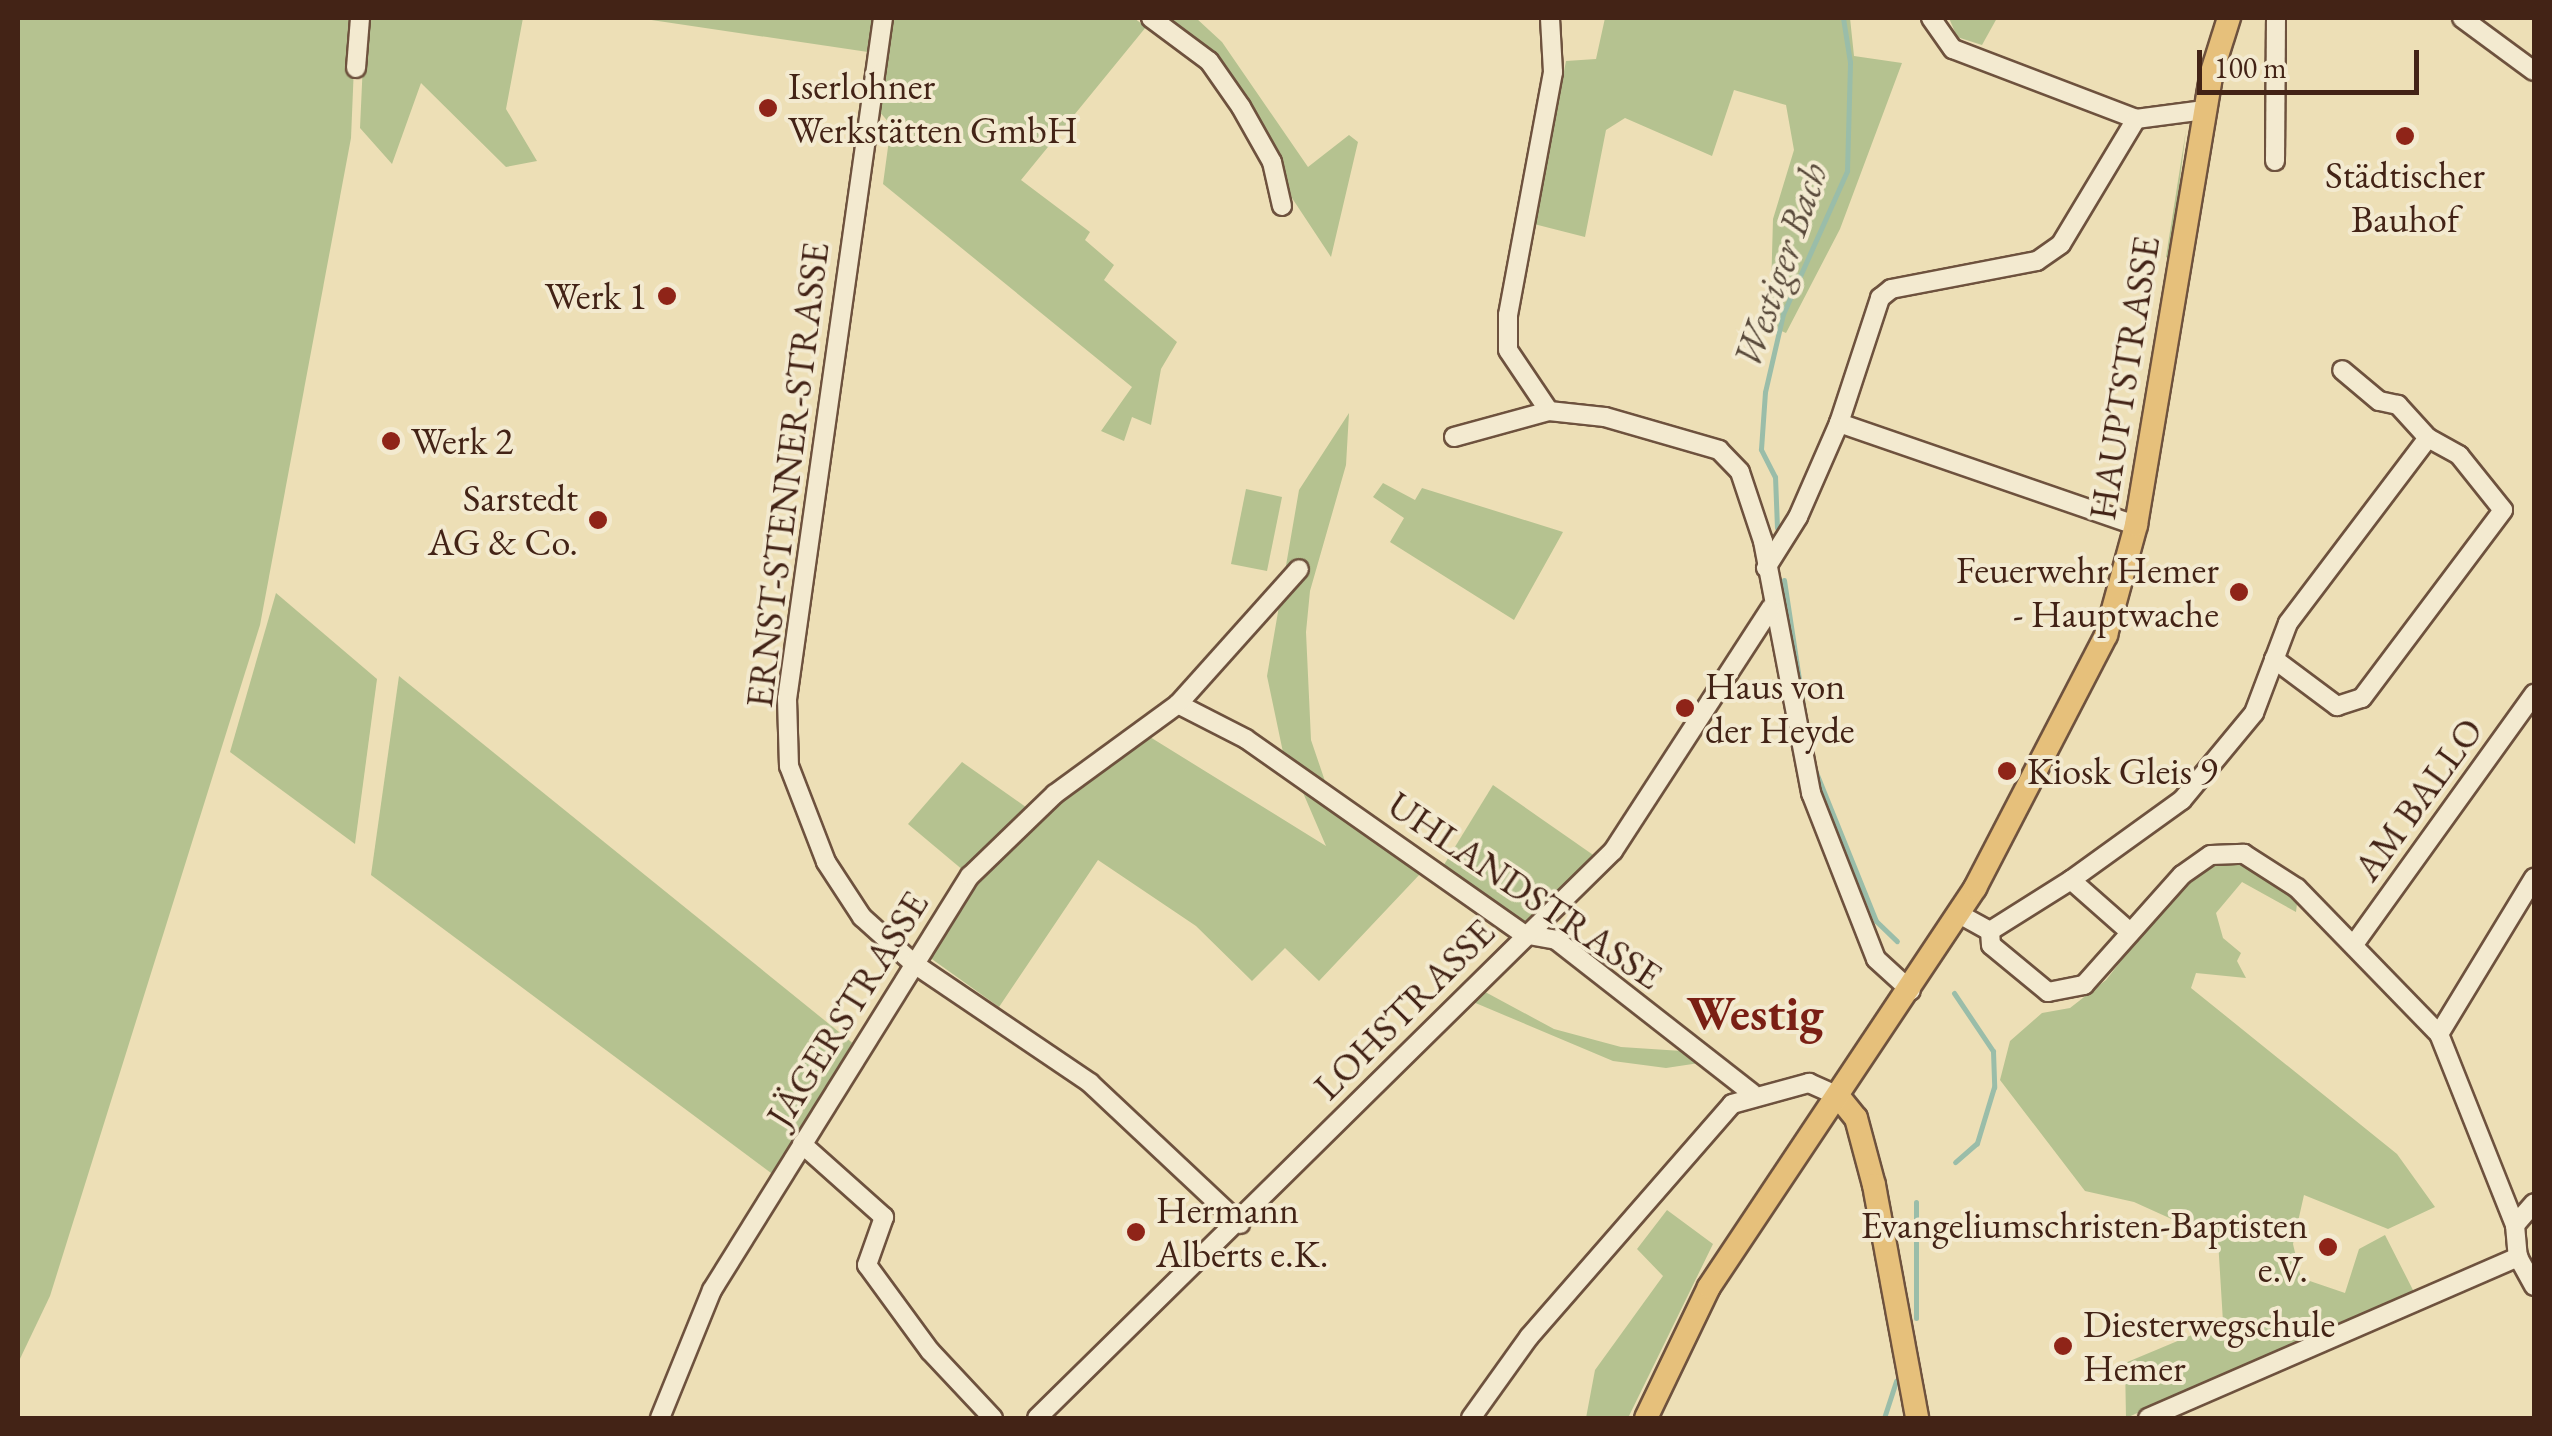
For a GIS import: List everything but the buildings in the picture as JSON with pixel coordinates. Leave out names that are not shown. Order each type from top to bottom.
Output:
[{"type":"main road","name":"HAUPTSTRASSE","points":[[1646,1418],[1710,1286],[1959,914],[2093,664],[2124,584],[2136,525],[2210,75],[2212,18]]},
{"type":"main road","name":"HAUPTSTRASSE","points":[[2210,75],[2230,18]]},
{"type":"main road","points":[[1838,1096],[1856,1118],[1874,1185],[1917,1418]]},
{"type":"street","points":[[356,68],[360,18]]},
{"type":"street","name":"ERNST-STENNER-STRASSE","points":[[884,18],[787,698],[789,766],[826,862],[862,917],[913,963],[1090,1083],[1240,1224]]},
{"type":"street","points":[[1151,18],[1209,60],[1272,162],[1282,206]]},
{"type":"street","points":[[1549,411],[1508,350],[1512,275],[1553,72],[1550,18]]},
{"type":"street","points":[[1931,18],[1952,48],[2136,119],[2204,110]]},
{"type":"street","points":[[2275,160],[2276,18]]},
{"type":"street","points":[[2462,18],[2534,71]]},
{"type":"street","points":[[1766,568],[1798,517],[1839,423],[1880,298],[1892,288],[2037,261],[2061,244],[2136,119]]},
{"type":"street","points":[[2274,659],[2337,706],[2362,698],[2503,510],[2460,455],[2428,438],[2398,405],[2378,402],[2342,370]]},
{"type":"street","points":[[1454,438],[1549,411],[1634,422],[1719,450],[1746,484],[1811,793],[1876,958],[1911,991]]},
{"type":"street","points":[[1839,423],[2136,525]]},
{"type":"street","points":[[1990,932],[2071,880],[2182,800],[2254,713],[2288,624],[2428,438]]},
{"type":"street","name":"JÄGERSTRASSE","points":[[660,1418],[712,1290],[970,876],[1055,794],[1178,704],[1299,570]]},
{"type":"street","name":"LOHSTRASSE","points":[[1038,1418],[1240,1224],[1522,934],[1548,919],[1613,851],[1771,608]]},
{"type":"street","name":"AM BALLO","points":[[2355,943],[2534,694]]},
{"type":"street","name":"UHLANDSTRASSE","points":[[1178,704],[1246,739],[1522,934],[1556,940],[1752,1094]]},
{"type":"street","points":[[1990,932],[1991,944],[2048,992],[2084,985],[2182,875],[2211,856],[2244,854],[2297,888],[2355,943],[2439,1034],[2515,1225],[2518,1257],[2534,1286]]},
{"type":"street","points":[[2439,1034],[2534,878]]},
{"type":"street","points":[[2071,880],[2130,932]]},
{"type":"street","points":[[1959,914],[1990,932]]},
{"type":"street","points":[[1471,1418],[1530,1336],[1712,1122],[1752,1094],[1809,1084],[1838,1096]]},
{"type":"street","points":[[802,1144],[884,1217],[867,1265],[930,1351],[993,1418]]},
{"type":"street","points":[[2515,1225],[2534,1204]]},
{"type":"street","points":[[2148,1418],[2518,1257]]},
{"type":"green space","points":[[18,18],[356,18],[351,138],[260,625],[50,1296],[18,1363]]},
{"type":"green space","points":[[365,18],[523,18],[506,109],[537,161],[506,167],[421,83],[392,164],[360,128]]},
{"type":"green space","points":[[638,18],[873,18],[868,52]]},
{"type":"green space","points":[[889,18],[1134,18],[1146,27],[1021,180],[1090,232],[1085,240],[1114,265],[1104,280],[1177,342],[1161,369],[1151,425],[1132,417],[1124,441],[1101,431],[1132,387],[883,184],[891,125],[878,110]]},
{"type":"green space","points":[[1159,18],[1196,18],[1222,42],[1308,167],[1349,135],[1358,142],[1331,257],[1292,198],[1278,157],[1213,58]]},
{"type":"green space","points":[[1605,18],[1850,18],[1854,56],[1902,63],[1840,229],[1786,333],[1770,326],[1773,219],[1794,150],[1786,105],[1734,90],[1712,156],[1625,118],[1606,130],[1585,237],[1534,224],[1566,61],[1596,59]]},
{"type":"green space","points":[[1949,18],[1997,18],[1982,45],[1957,37]]},
{"type":"green space","points":[[2186,130],[2171,252],[2168,258],[2166,257]]},
{"type":"green space","points":[[1349,413],[1346,465],[1310,591],[1306,632],[1311,740],[1327,787],[1284,757],[1267,676],[1299,490]]},
{"type":"green space","points":[[1383,483],[1415,500],[1422,488],[1563,532],[1514,620],[1390,542],[1404,518],[1373,497]]},
{"type":"green space","points":[[1246,489],[1282,497],[1267,571],[1231,564]]},
{"type":"green space","points":[[276,593],[377,679],[355,844],[230,752]]},
{"type":"green space","points":[[399,676],[860,1049],[775,1176],[371,875]]},
{"type":"green space","points":[[1150,737],[1326,846],[1301,788],[1421,873],[1319,981],[1285,948],[1252,981],[1196,926],[1098,860],[999,1007],[929,957],[975,884],[1036,818]]},
{"type":"green space","points":[[962,762],[1030,810],[964,871],[908,824]]},
{"type":"green space","points":[[1493,785],[1599,859],[1523,926],[1442,868]]},
{"type":"green space","points":[[2214,858],[2240,858],[2298,896],[2296,912],[2242,882],[2216,913],[2223,938],[2241,953],[2237,961],[2246,978],[2196,973],[2191,988],[2397,1154],[2435,1207],[2388,1229],[2304,1195],[2293,1244],[2301,1278],[2345,1293],[2359,1249],[2385,1235],[2414,1292],[2126,1418],[2125,1363],[2223,1322],[2218,1240],[2134,1202],[2085,1191],[2000,1080],[2010,1041],[2042,1013],[2070,1008],[2106,980],[2185,879]]},
{"type":"green space","points":[[1476,987],[1554,1029],[1621,1047],[1697,1052],[1706,1062],[1666,1068],[1613,1061],[1466,999]]},
{"type":"green space","points":[[1667,1210],[1713,1244],[1628,1418],[1586,1418],[1595,1370],[1663,1276],[1637,1249]]},
{"type":"waterway","name":"Westiger Bach","points":[[1777,528],[1775,477],[1761,449],[1765,392],[1783,314],[1847,171],[1850,62],[1843,18]]},
{"type":"waterway","name":"Westiger Bach","points":[[1784,580],[1806,725]]},
{"type":"waterway","name":"Westiger Bach","points":[[1815,770],[1876,921],[1897,941]]},
{"type":"waterway","name":"Westiger Bach","points":[[1954,993],[1993,1051],[1994,1087],[1977,1143],[1955,1162]]},
{"type":"waterway","name":"Westiger Bach","points":[[1916,1202],[1916,1318]]},
{"type":"waterway","name":"Westiger Bach","points":[[1884,1418],[1896,1381]]},
{"type":"place","name":"Iserlohner Werkstätten GmbH","points":[[768,108]]},
{"type":"place","name":"Städtischer Bauhof","points":[[2405,136]]},
{"type":"place","name":"Werk 1","points":[[667,296]]},
{"type":"place","name":"Werk 2","points":[[391,441]]},
{"type":"place","name":"Sarstedt AG & Co.","points":[[598,520]]},
{"type":"place","name":"Feuerwehr Hemer - Hauptwache","points":[[2239,592]]},
{"type":"place","name":"Haus von der Heyde","points":[[1685,708]]},
{"type":"place","name":"Kiosk Gleis 9","points":[[2007,771]]},
{"type":"place","name":"Hermann Alberts e.K.","points":[[1136,1232]]},
{"type":"place","name":"Evangeliumschristen-Baptisten e.V.","points":[[2328,1247]]},
{"type":"place","name":"Diesterwegschule Hemer","points":[[2063,1346]]},
{"type":"district","name":"Westig","points":[[1755,1014]]}]
